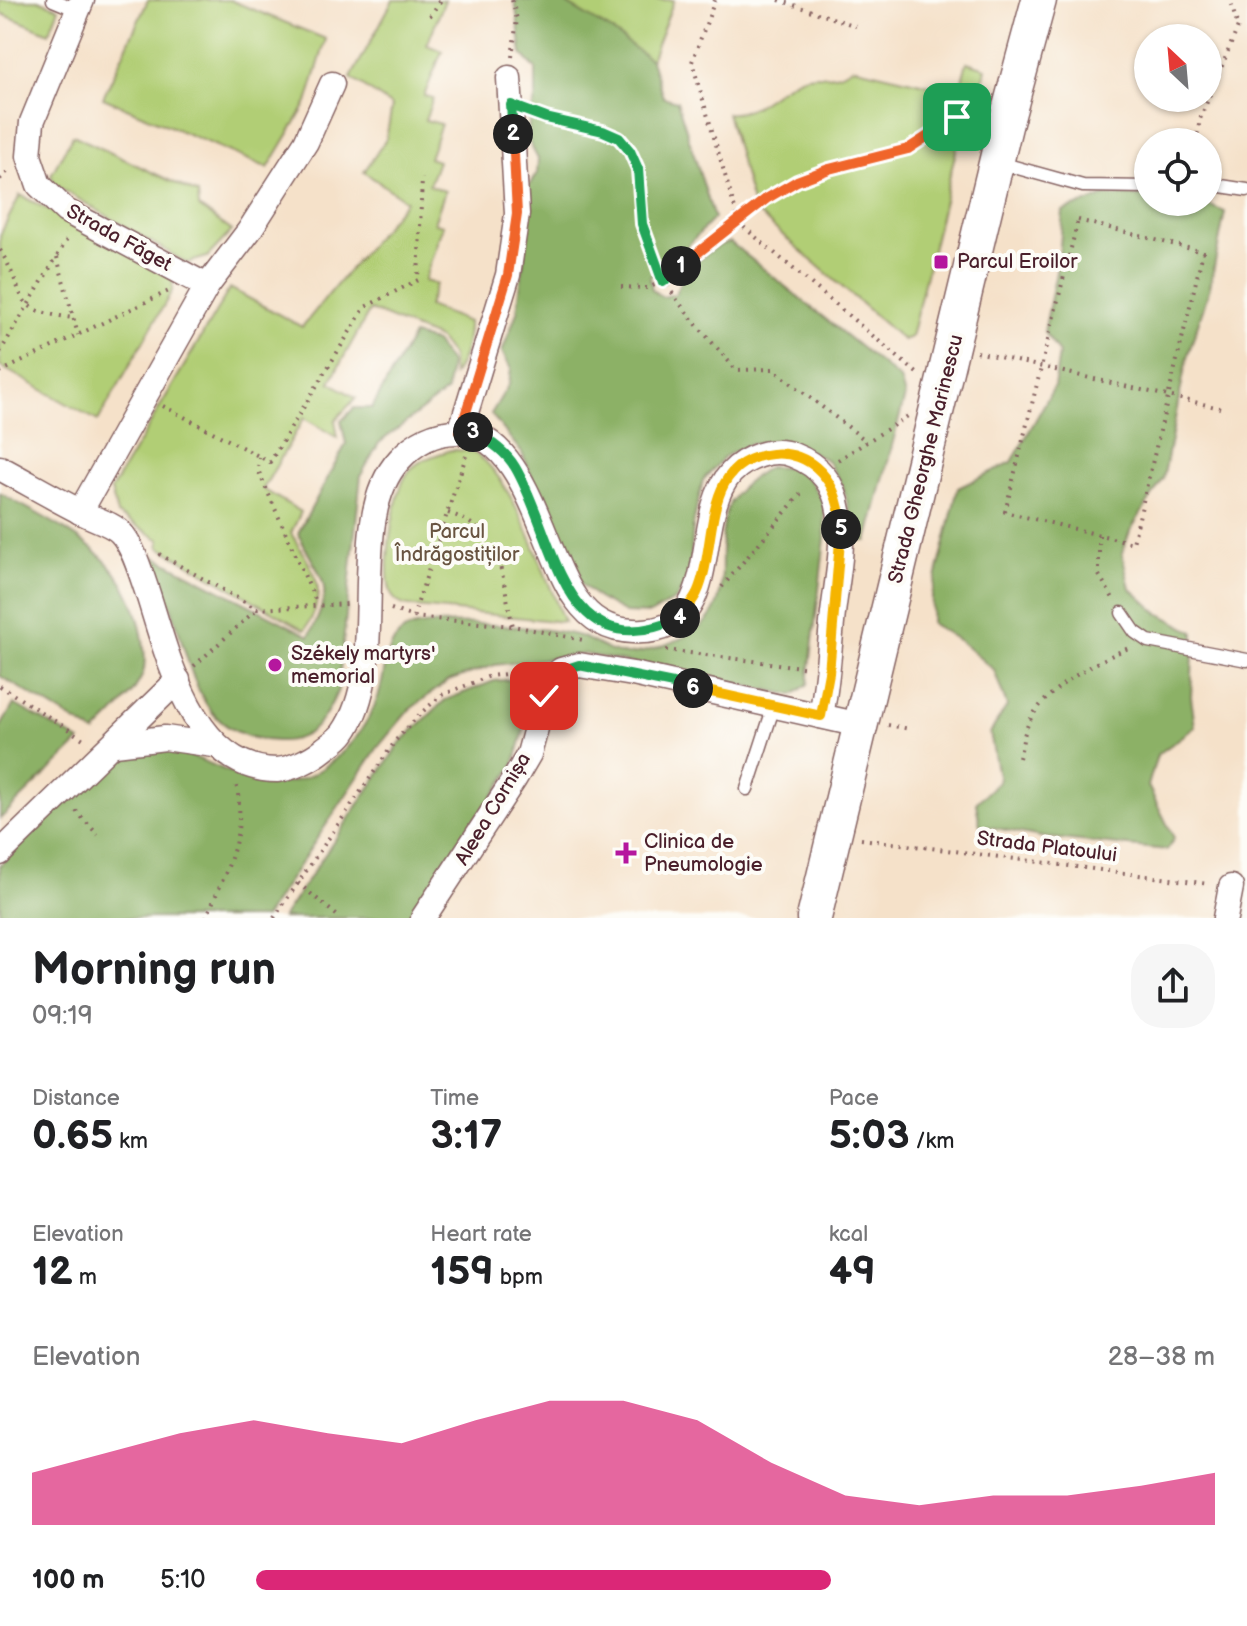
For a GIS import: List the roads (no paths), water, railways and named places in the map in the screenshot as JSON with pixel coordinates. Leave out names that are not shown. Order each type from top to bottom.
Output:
[{"type":"main road","name":"Strada Gheorghe Marinescu","points":[[814,918],[874,725],[997,162],[1039,0]]},
{"type":"street","name":"Strada Făget","points":[[80,5],[32,122],[29,156],[39,185],[66,211],[196,285]]},
{"type":"street","points":[[464,435],[508,275],[517,214],[509,78]]},
{"type":"street","points":[[80,512],[196,285],[249,231],[306,142],[332,84]]},
{"type":"street","points":[[115,744],[165,738],[214,745],[242,761],[278,770],[313,759],[343,734],[358,699],[365,663],[376,515],[383,488],[397,462],[418,442],[447,432],[464,435],[474,432],[495,445],[514,466],[561,578],[584,610],[612,630],[646,632],[679,618],[697,593],[716,500],[731,474],[756,455],[787,452],[822,472],[836,495],[841,517],[841,557],[829,673],[821,716]]},
{"type":"street","points":[[0,468],[121,532],[140,568],[183,676],[191,714],[214,745]]},
{"type":"street","name":"Aleea Cornișa","points":[[423,918],[529,754],[549,680],[561,670],[579,665],[874,725]]},
{"type":"street","points":[[0,853],[183,676]]},
{"type":"street","points":[[1225,918],[1231,887]]},
{"type":"lane","points":[[53,0],[80,5]]},
{"type":"lane","points":[[997,162],[1083,186],[1134,187]]},
{"type":"lane","points":[[1222,186],[1247,190]]},
{"type":"lane","points":[[1122,613],[1135,632],[1148,641],[1247,660]]},
{"type":"lane","points":[[747,789],[774,706]]},
{"type":"place","name":"Parcul Eroilor","points":[[941,262]]},
{"type":"place","name":"Székely martyrs' memorial","points":[[275,665]]},
{"type":"place","name":"Clinica de Pneumologie","points":[[626,853]]},
{"type":"park label","name":"Parcul Îndrăgostiților","points":[[457,544]]}]
